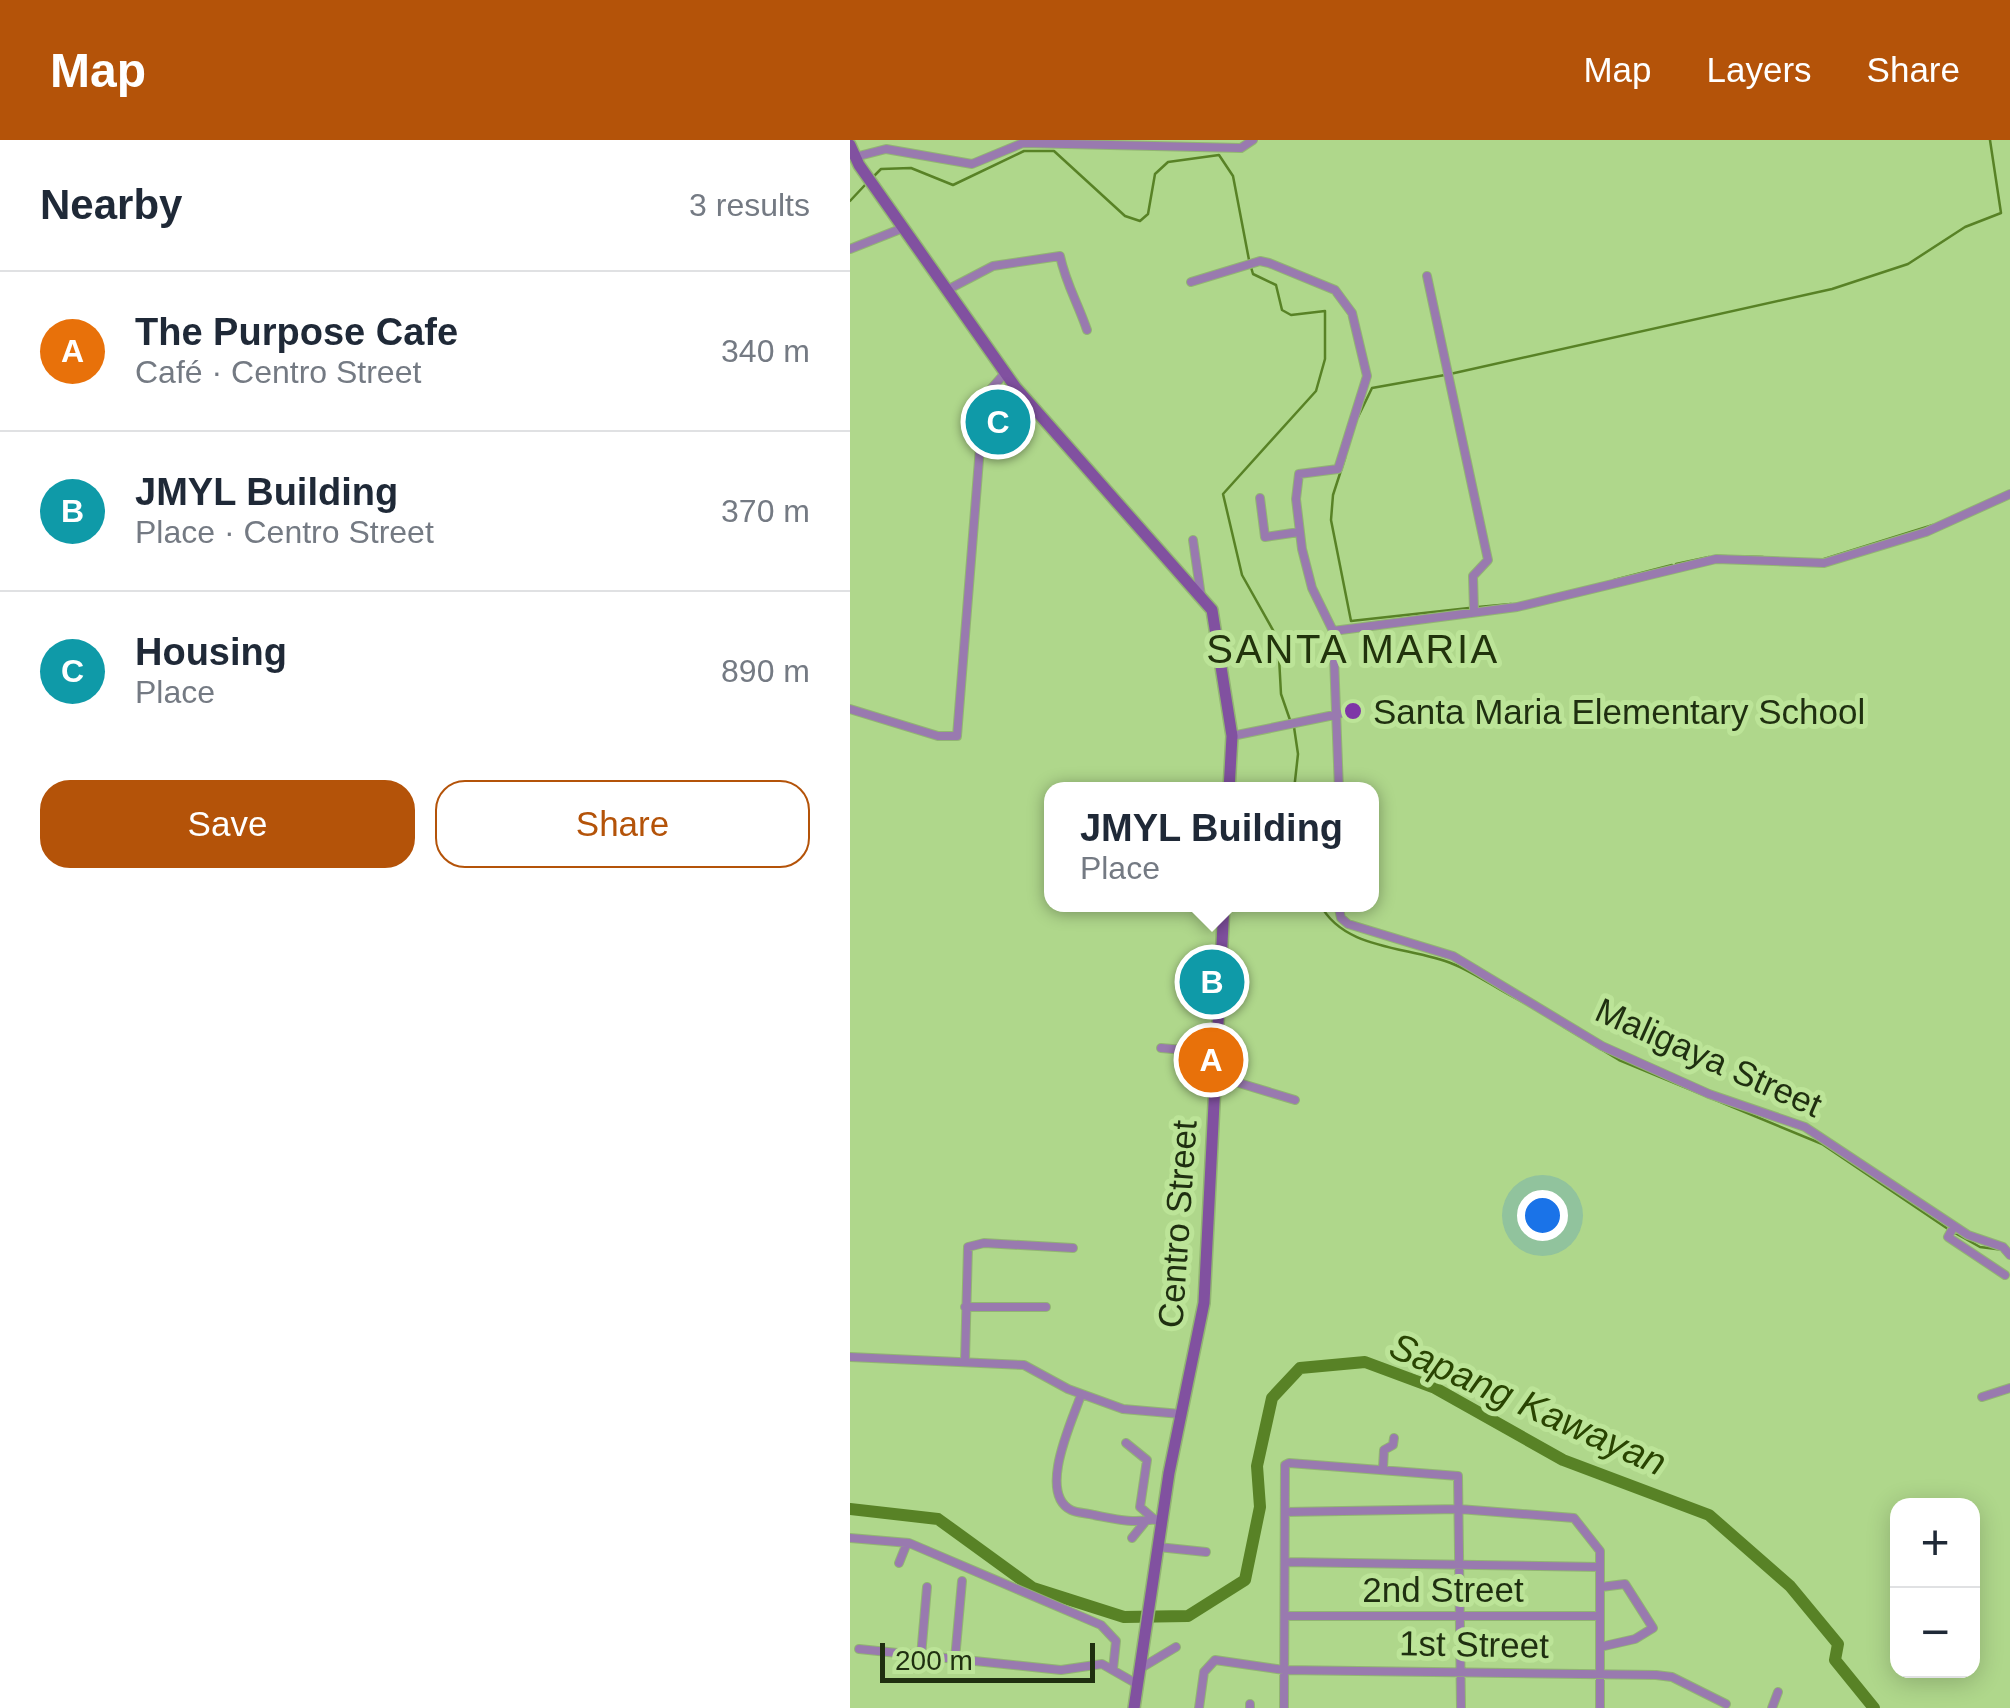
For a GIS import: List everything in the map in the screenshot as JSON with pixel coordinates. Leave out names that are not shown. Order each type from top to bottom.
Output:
[{"type":"street","points":[[1229,782],[1232,736],[1218,624],[1201,596],[1005,373],[854,156],[886,149],[972,164],[1016,144],[1241,148],[1253,140]]},
{"type":"street","points":[[850,249],[903,228]]},
{"type":"street","points":[[948,290],[993,266],[1060,256],[1062,278],[1076,299],[1087,330]]},
{"type":"street","points":[[1192,282],[1252,264],[1277,266],[1341,295],[1352,313],[1367,369],[1366,387],[1338,469],[1298,476],[1299,532],[1310,581],[1333,631],[1338,782]]},
{"type":"street","points":[[1426,276],[1488,560],[1473,576],[1474,611]]},
{"type":"street","points":[[850,710],[938,736],[957,736],[984,397],[1005,373]]},
{"type":"street","points":[[1333,631],[1551,600],[1716,559],[1824,562],[1926,532],[2010,494]]},
{"type":"street","points":[[1260,498],[1265,537],[1299,532]]},
{"type":"street","points":[[1193,540],[1201,596]]},
{"type":"street","points":[[1232,736],[1338,714]]},
{"type":"street","name":"Centro Street","points":[[1134,1708],[1158,1547],[1154,1521],[1181,1414],[1207,1280],[1224,912]]},
{"type":"street","name":"Maligaya Street","points":[[1339,912],[1348,924],[1454,956],[1602,1046],[1709,1094],[1805,1127],[1952,1228],[2007,1252]]},
{"type":"street","points":[[1161,1048],[1218,1053]]},
{"type":"street","points":[[1216,1076],[1295,1100]]},
{"type":"street","points":[[1952,1228],[1953,1242],[2005,1275]]},
{"type":"street","points":[[965,1360],[970,1245],[1073,1248]]},
{"type":"street","points":[[965,1308],[1046,1308]]},
{"type":"street","points":[[850,1357],[965,1360],[1031,1367],[1082,1395],[1123,1409],[1181,1414]]},
{"type":"street","points":[[1982,1397],[2010,1388]]},
{"type":"street","points":[[1082,1395],[1060,1446],[1058,1493],[1062,1501],[1069,1510],[1154,1521]]},
{"type":"street","points":[[1383,1468],[1384,1450],[1393,1445],[1394,1438]]},
{"type":"street","points":[[1126,1443],[1147,1460],[1140,1507],[1154,1521]]},
{"type":"street","points":[[1284,1708],[1284,1466],[1383,1468],[1454,1474],[1459,1478],[1460,1708]]},
{"type":"street","points":[[1286,1512],[1460,1509],[1574,1518],[1599,1548],[1600,1708]]},
{"type":"street","points":[[1132,1538],[1154,1521]]},
{"type":"street","points":[[850,1538],[907,1543],[1108,1629],[1118,1652],[1113,1669]]},
{"type":"street","points":[[899,1562],[907,1543]]},
{"type":"street","points":[[1158,1547],[1206,1552]]},
{"type":"street","points":[[1286,1562],[1600,1567]]},
{"type":"street","points":[[954,1659],[962,1581]]},
{"type":"street","points":[[1600,1647],[1636,1640],[1653,1628],[1624,1584],[1601,1588]]},
{"type":"street","points":[[921,1656],[927,1588]]},
{"type":"street","name":"2nd Street","points":[[1285,1616],[1600,1616]]},
{"type":"street","points":[[1140,1666],[1176,1648]]},
{"type":"street","points":[[859,1649],[1060,1670],[1102,1664],[1138,1684]]},
{"type":"street","name":"1st Street","points":[[1199,1708],[1204,1672],[1215,1660],[1284,1670],[1600,1672],[1672,1677],[1726,1704]]},
{"type":"street","points":[[1772,1708],[1778,1692]]},
{"type":"waterway","points":[[1450,374],[1832,289],[1908,264],[1965,227],[2001,213],[1990,140]]},
{"type":"waterway","points":[[874,176],[881,169],[911,168],[953,185],[1024,151],[1054,151],[1125,216],[1140,221],[1148,214],[1155,174],[1168,162],[1219,155],[1233,176],[1249,260]]},
{"type":"waterway","points":[[850,201],[865,185]]},
{"type":"waterway","points":[[1251,267],[1253,274],[1276,285],[1282,310],[1291,315],[1325,311],[1325,359],[1316,391],[1223,494],[1242,575],[1278,639],[1281,694],[1290,720]]},
{"type":"waterway","points":[[1358,417],[1372,388],[1445,375]]},
{"type":"waterway","points":[[1345,458],[1333,495],[1331,520],[1351,621],[1469,608]]},
{"type":"waterway","points":[[1821,560],[1933,525]]},
{"type":"waterway","points":[[1717,556],[1763,557]]},
{"type":"waterway","points":[[1676,564],[1709,557]]},
{"type":"waterway","points":[[1614,580],[1672,565]]},
{"type":"waterway","points":[[1478,607],[1511,604]]},
{"type":"waterway","points":[[1294,727],[1298,754],[1295,782]]},
{"type":"waterway","points":[[1326,912],[1345,931],[1361,939],[1453,964],[1523,1002]]},
{"type":"waterway","points":[[1564,1027],[1619,1060],[1822,1144],[1948,1229]]},
{"type":"waterway","points":[[1955,1233],[1980,1247],[2004,1250]]},
{"type":"waterway","name":"Sapang Kawayan","points":[[850,1509],[938,1519],[1033,1588],[1124,1617],[1188,1616],[1245,1580],[1260,1507],[1257,1466],[1272,1398],[1300,1368],[1365,1362],[1435,1388],[1563,1460],[1709,1515],[1790,1586],[1838,1644],[1835,1660],[1874,1708]]},
{"type":"place","name":"Housing","points":[[998,422]]},
{"type":"place","name":"Santa Maria Elementary School","points":[[1353,711]]},
{"type":"place","name":"JMYL Building","points":[[1212,982]]},
{"type":"place","name":"The Purpose Cafe","points":[[1211,1060]]},
{"type":"district","name":"SANTA MARIA","points":[[1353,649]]}]
